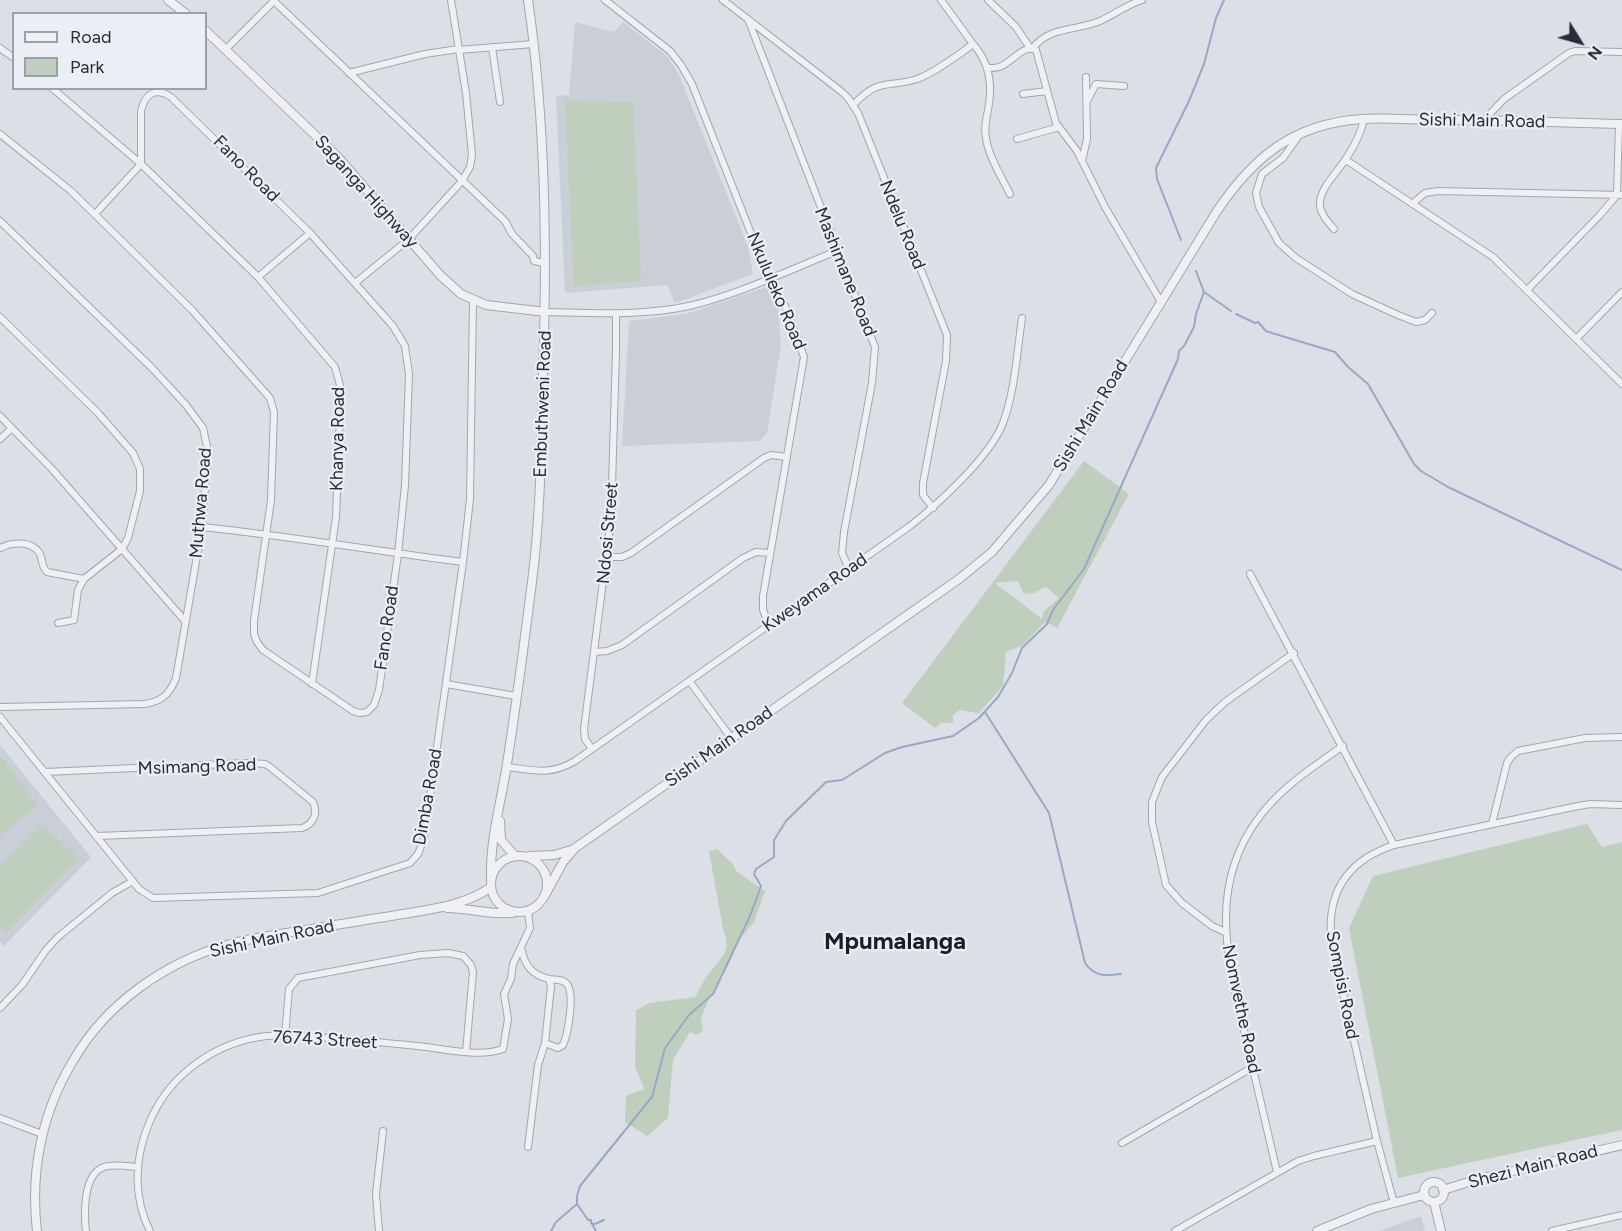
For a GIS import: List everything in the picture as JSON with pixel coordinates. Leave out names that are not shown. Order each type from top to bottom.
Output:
[{"type":"street","points":[[168,0],[183,12]]},
{"type":"street","points":[[355,283],[409,239],[462,180],[470,167],[472,155],[466,93],[451,0]]},
{"type":"street","name":"Embuthweni Road","points":[[491,878],[492,843],[507,767],[532,582],[539,506],[546,312],[545,263],[542,135],[528,0]]},
{"type":"street","name":"Nkululeko Road","points":[[605,0],[670,51],[692,84],[769,279],[785,306],[804,357],[762,603],[769,625]]},
{"type":"street","name":"Ndelu Road","points":[[723,0],[842,92],[853,105],[947,335],[946,361],[923,483],[923,495],[933,508]]},
{"type":"street","points":[[940,0],[981,53],[988,68],[991,91],[984,123],[986,141],[1010,194]]},
{"type":"street","points":[[988,0],[1016,27],[1039,57],[1050,106],[1059,127],[1082,162],[1105,207],[1161,302]]},
{"type":"street","points":[[988,68],[999,67],[1060,29],[1071,29],[1100,21],[1142,0]]},
{"type":"street","points":[[225,50],[275,1],[505,221],[512,234],[533,256],[534,261],[545,263]]},
{"type":"street","name":"Mashimane Road","points":[[748,19],[875,347],[872,383],[842,547],[843,559],[849,569]]},
{"type":"street","name":"Saganga Highway","points":[[207,32],[338,157],[452,286],[473,301],[486,305],[546,312]]},
{"type":"street","points":[[350,73],[425,54],[534,44]]},
{"type":"street","points":[[853,105],[877,86],[920,78],[973,44]]},
{"type":"street","points":[[492,47],[500,102]]},
{"type":"street","points":[[1485,119],[1504,99],[1569,53],[1575,51],[1622,52]]},
{"type":"street","points":[[1082,162],[1087,139],[1086,77]]},
{"type":"street","points":[[1087,101],[1096,84],[1124,86]]},
{"type":"street","name":"Khanya Road","points":[[54,90],[141,164],[258,278],[329,360],[338,375],[341,389],[339,462],[333,545],[312,684]]},
{"type":"street","name":"Fano Road","points":[[0,134],[50,173],[95,214],[192,310],[270,398],[274,412],[272,500],[254,621],[256,642],[263,650],[312,684],[357,712],[367,712],[374,705],[379,690],[398,554],[405,485],[408,354],[397,331],[310,233],[177,102],[160,91],[149,94],[143,103],[141,164]]},
{"type":"street","points":[[1023,94],[1047,91]]},
{"type":"street","points":[[1334,229],[1324,217],[1320,202],[1327,186],[1346,160],[1359,135],[1364,119]]},
{"type":"street","name":"Sishi Main Road","points":[[544,897],[563,862],[575,848],[959,579],[992,552],[1062,466],[1232,189],[1262,157],[1301,134],[1322,125],[1364,119],[1485,119],[1621,124]]},
{"type":"street","points":[[1527,290],[1620,195],[1621,124]]},
{"type":"street","points":[[1017,139],[1059,127]]},
{"type":"street","points":[[1301,134],[1283,158],[1262,174],[1256,193],[1258,207],[1279,243],[1296,258],[1353,294],[1398,315],[1416,322],[1425,320],[1432,313]]},
{"type":"street","points":[[1346,160],[1493,257],[1622,384]]},
{"type":"street","points":[[95,214],[141,164]]},
{"type":"street","points":[[1412,204],[1425,193],[1438,191],[1620,195]]},
{"type":"street","name":"Muthwa Road","points":[[0,222],[114,330],[196,418],[203,428],[208,451],[202,527],[173,687],[167,695],[158,701],[144,704],[0,707]]},
{"type":"street","points":[[258,278],[310,233]]},
{"type":"street","points":[[546,312],[615,314],[689,306],[769,279],[837,251]]},
{"type":"street","points":[[1576,339],[1622,292]]},
{"type":"street","name":"Dimba Road","points":[[0,717],[133,881],[147,895],[160,899],[318,893],[410,863],[418,854],[424,839],[463,562],[470,499],[473,301]]},
{"type":"street","name":"Ndosi Street","points":[[592,749],[585,739],[584,729],[607,557],[614,453],[615,314]]},
{"type":"street","points":[[0,317],[98,413],[121,438],[138,461],[140,469],[140,491],[134,521],[122,549],[84,579],[78,590],[74,620],[58,623]]},
{"type":"street","name":"Kweyama Road","points":[[507,767],[552,771],[563,768],[690,682],[933,508],[986,451],[1002,426],[1012,385],[1022,318]]},
{"type":"street","points":[[0,416],[52,469],[185,621]]},
{"type":"street","points":[[0,440],[12,428]]},
{"type":"street","points":[[607,557],[622,557],[631,553],[764,458],[771,455],[787,457]]},
{"type":"street","points":[[202,527],[463,562]]},
{"type":"street","points":[[0,548],[9,544],[21,543],[36,550],[47,572],[84,579]]},
{"type":"street","points":[[594,652],[607,651],[622,645],[743,558],[756,552],[770,553]]},
{"type":"street","points":[[1250,574],[1394,845]]},
{"type":"street","points":[[1225,932],[1212,926],[1182,903],[1166,885],[1152,822],[1152,802],[1162,777],[1206,720],[1225,702],[1294,653]]},
{"type":"street","points":[[690,682],[732,739]]},
{"type":"street","points":[[446,684],[516,696]]},
{"type":"street","points":[[1492,824],[1507,764],[1518,751],[1585,738],[1622,737]]},
{"type":"street","name":"Nomvethe Road","points":[[1277,1172],[1231,974],[1225,932],[1226,902],[1236,858],[1259,817],[1284,789],[1343,746]]},
{"type":"street","name":"Msimang Road","points":[[45,772],[265,764],[313,802],[315,807],[311,823],[302,828],[97,836]]},
{"type":"street","name":"Sompisi Road","points":[[1394,1203],[1377,1141],[1336,965],[1329,926],[1334,897],[1347,875],[1368,856],[1394,845],[1590,804],[1622,805]]},
{"type":"street","name":"Embuthweni Road","points":[[500,807],[501,840],[515,856]]},
{"type":"street","name":"Sishi Main Road","points":[[526,856],[554,855],[575,848]]},
{"type":"street","points":[[515,856],[526,856],[536,861],[543,868],[547,877],[548,887],[544,897],[537,906],[528,911],[507,910],[493,896],[491,878],[500,863],[515,856]]},
{"type":"street","points":[[0,1008],[22,985],[50,944],[112,893],[133,881]]},
{"type":"street","name":"Sishi Main Road","points":[[37,1231],[34,1210],[36,1167],[51,1103],[77,1053],[108,1015],[158,975],[197,955],[231,944],[436,908],[471,899],[491,887]]},
{"type":"street","name":"Sishi Main Road","points":[[436,908],[471,909],[498,914],[516,912]]},
{"type":"street","name":"76743 Street","points":[[150,1231],[141,1204],[137,1167],[144,1135],[154,1110],[170,1087],[195,1063],[222,1048],[267,1036],[348,1040],[466,1052],[495,1052],[502,1049],[508,1019],[504,994],[511,979],[513,964],[530,928],[528,911]]},
{"type":"street","points":[[520,948],[532,973],[549,979],[561,980],[569,987],[571,1000],[567,1036],[563,1045],[558,1048],[545,1043]]},
{"type":"street","points":[[285,1036],[289,989],[298,978],[420,956],[456,953],[468,960],[472,972],[466,1052]]},
{"type":"street","points":[[528,1147],[538,1065],[545,1043],[551,993],[549,979]]},
{"type":"street","points":[[1122,1143],[1253,1067]]},
{"type":"street","points":[[0,1118],[42,1134]]},
{"type":"street","points":[[380,1231],[376,1194],[383,1131]]},
{"type":"street","points":[[1175,1231],[1277,1172],[1314,1155],[1377,1141]]},
{"type":"street","name":"Shezi Main Road","points":[[1443,1190],[1486,1177],[1622,1145]]},
{"type":"street","points":[[86,1231],[88,1191],[94,1173],[103,1167],[115,1165],[137,1167]]},
{"type":"street","points":[[1430,1183],[1440,1184],[1443,1190],[1441,1200],[1434,1202],[1428,1200],[1424,1195],[1424,1188],[1430,1183]]},
{"type":"street","points":[[1317,1231],[1371,1209],[1424,1195]]},
{"type":"street","points":[[1434,1202],[1441,1231]]},
{"type":"street","points":[[1552,1231],[1622,1215]]},
{"type":"shaded area","points":[[575,22],[614,32],[623,22],[668,57],[679,75],[748,247],[753,274],[675,303],[667,285],[565,293],[556,96],[569,95]]},
{"type":"shaded area","points":[[767,287],[778,306],[781,345],[767,433],[760,441],[622,446],[629,321],[686,314]]},
{"type":"shaded area","points":[[0,745],[91,857],[4,946],[0,942]]},
{"type":"shaded area","points":[[1421,1216],[1425,1231],[1379,1231]]},
{"type":"green space","points":[[565,100],[633,102],[641,281],[574,286]]},
{"type":"green space","points":[[1084,461],[1129,494],[1057,628],[1045,622],[1022,646],[1006,652],[1003,686],[979,713],[960,710],[953,715],[953,723],[941,723],[935,728],[902,703]],"holes":[[[1018,581],[1023,593],[1032,594],[1046,587],[1059,598],[1044,611],[1042,619],[995,583]]]},
{"type":"green space","points":[[0,757],[37,805],[0,836]]},
{"type":"green space","points":[[1587,824],[1602,847],[1622,842],[1622,1130],[1398,1178],[1349,928],[1373,876]]},
{"type":"green space","points":[[43,825],[79,858],[6,933],[0,927],[0,867]]},
{"type":"green space","points":[[717,849],[733,864],[736,871],[765,891],[754,922],[737,942],[730,962],[708,1001],[701,1018],[703,1031],[696,1035],[690,1032],[673,1060],[668,1118],[647,1136],[625,1122],[626,1096],[644,1089],[635,1067],[636,1010],[650,1003],[695,997],[725,953],[727,943],[709,851]]},
{"type":"waterway","points":[[1181,240],[1157,179],[1156,168],[1189,101],[1204,64],[1216,18],[1224,0]]},
{"type":"waterway","points":[[1196,271],[1204,292],[1231,311]]},
{"type":"waterway","points":[[551,1231],[556,1222],[577,1204],[580,1186],[652,1097],[665,1048],[689,1015],[713,994],[750,916],[761,886],[754,874],[756,869],[774,857],[774,840],[786,821],[826,782],[842,780],[885,753],[953,736],[979,718],[998,697],[1012,673],[1022,648],[1047,624],[1053,610],[1084,569],[1178,359],[1179,351],[1194,327],[1204,292]]},
{"type":"waterway","points":[[1236,314],[1255,323],[1258,322],[1266,331],[1335,352],[1368,384],[1414,464],[1421,471],[1448,487],[1622,570]]},
{"type":"waterway","points":[[985,712],[1049,813],[1085,963],[1097,973],[1121,974]]},
{"type":"waterway","points":[[577,1204],[591,1223],[595,1224],[604,1220]]},
{"type":"waterway","points":[[592,1224],[596,1231]]},
{"type":"district","name":"Mpumalanga","points":[[895,942]]}]
